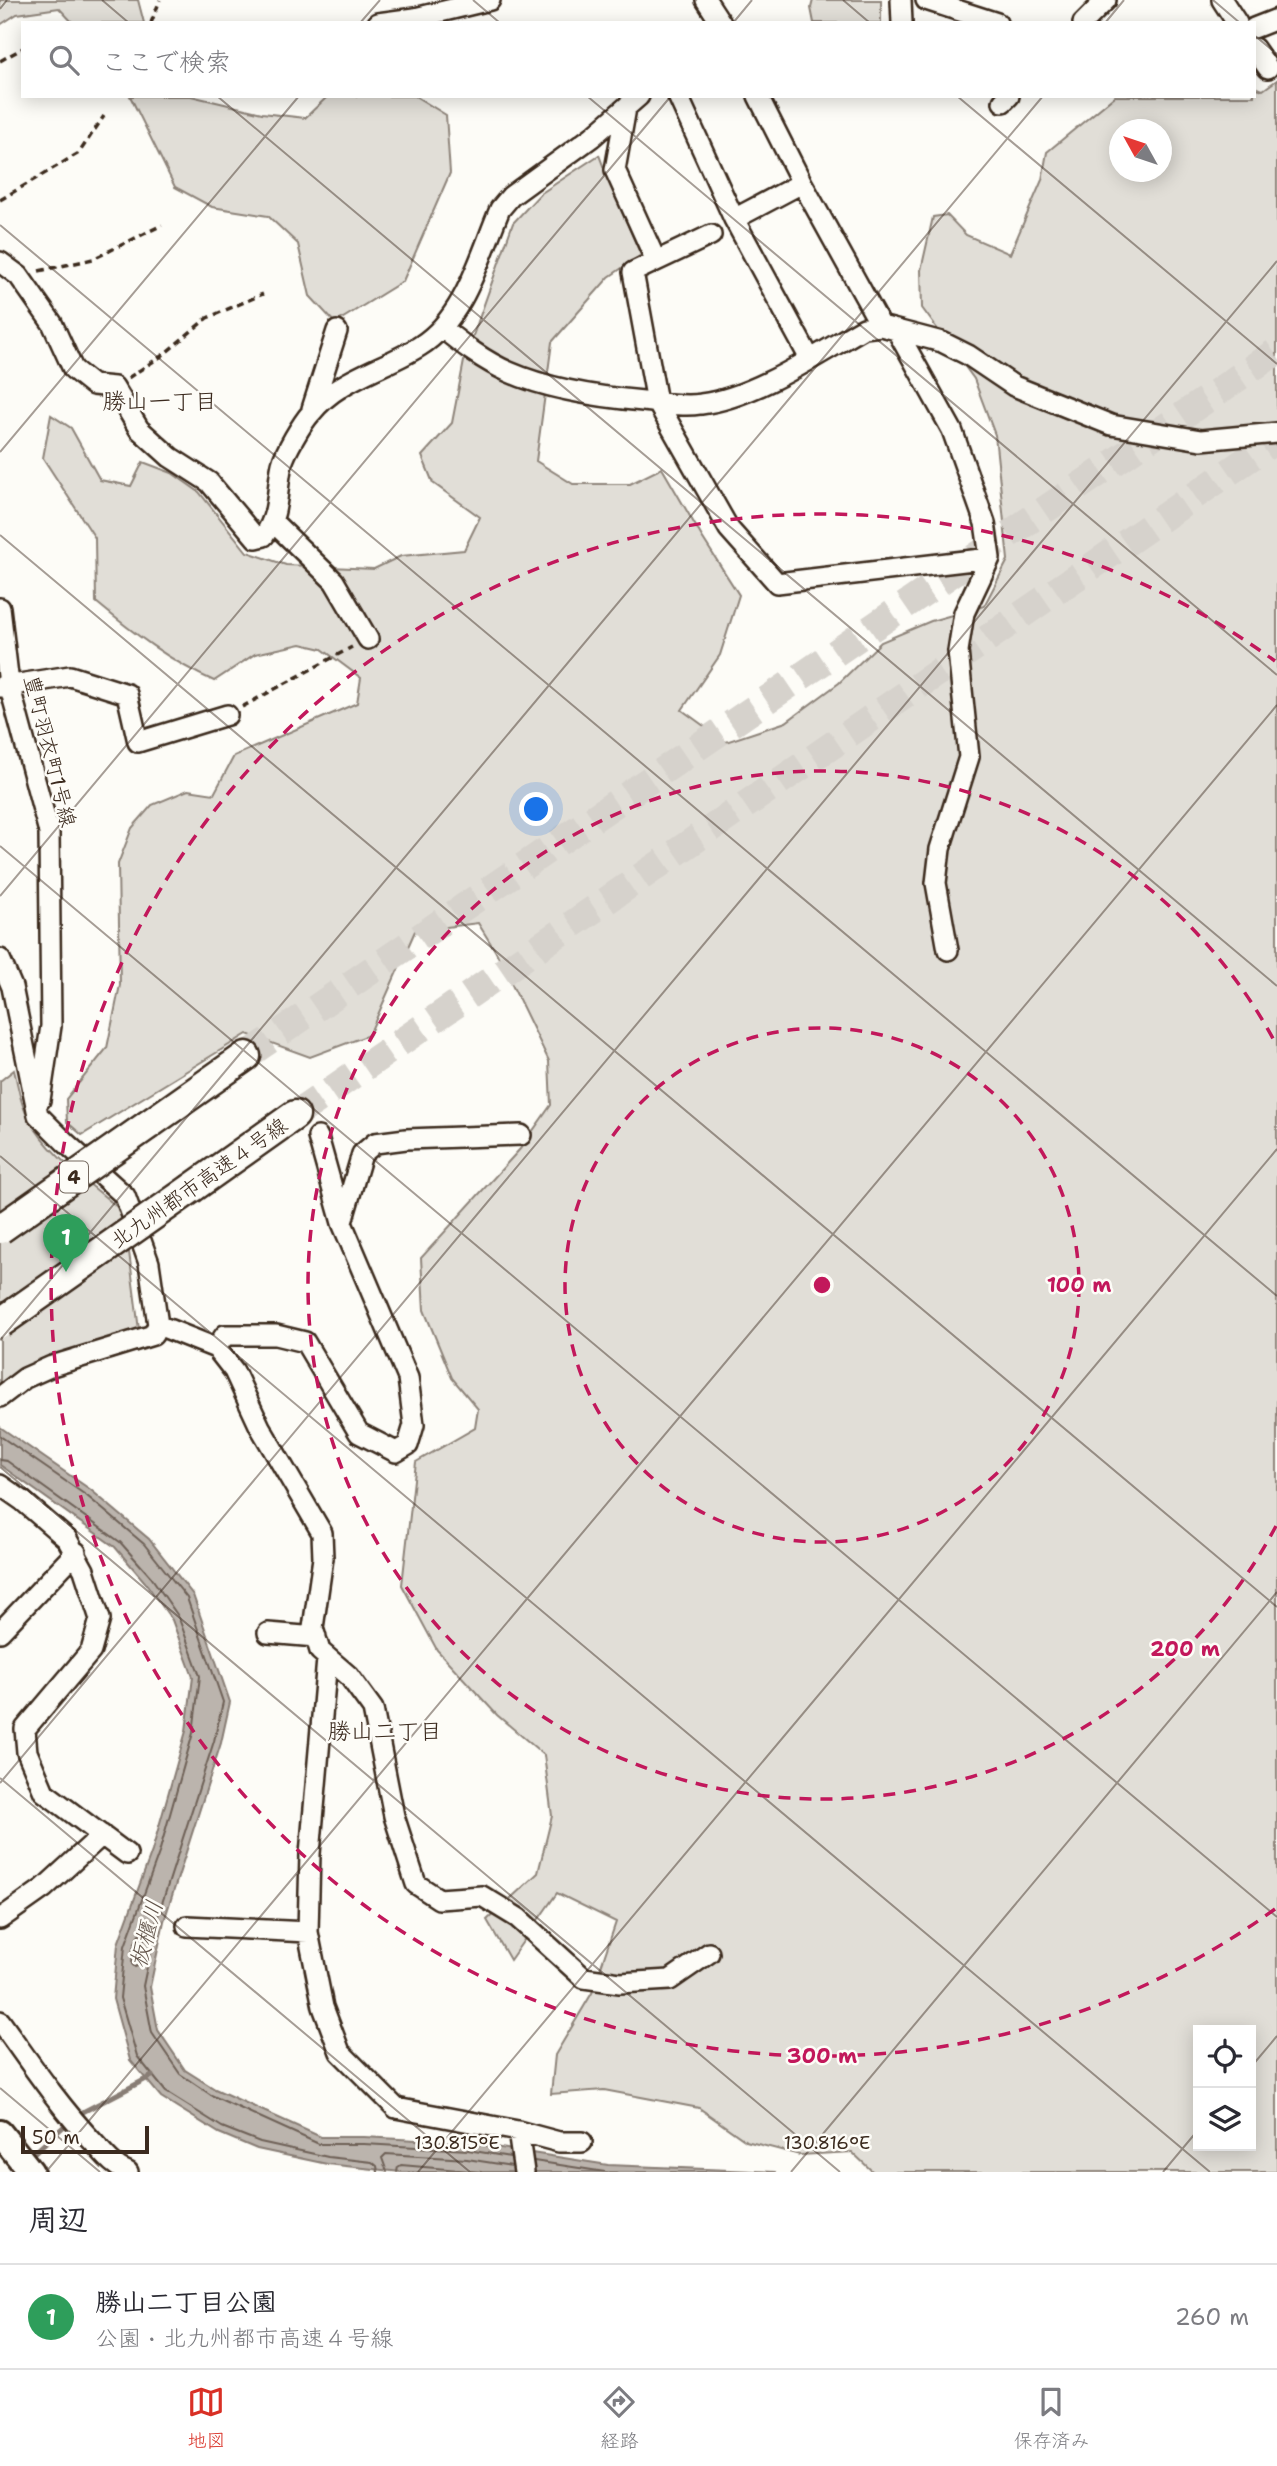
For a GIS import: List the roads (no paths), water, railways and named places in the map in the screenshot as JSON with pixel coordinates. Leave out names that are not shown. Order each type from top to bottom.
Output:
[{"type":"highway","name":"4","points":[[0,1229],[246,1056]]},
{"type":"highway","name":"北九州都市高速４号線","points":[[0,1323],[295,1115]]},
{"type":"main road","points":[[0,2133],[31,2172]]},
{"type":"street","points":[[393,21],[489,0]]},
{"type":"street","points":[[706,0],[720,21]]},
{"type":"street","points":[[901,0],[902,21]]},
{"type":"street","points":[[926,0],[991,21]]},
{"type":"street","points":[[1085,21],[1106,0]]},
{"type":"street","points":[[1222,0],[1236,21]]},
{"type":"street","points":[[1256,26],[1277,19]]},
{"type":"street","points":[[1256,51],[1268,68]]},
{"type":"street","points":[[679,98],[734,219],[810,359]]},
{"type":"street","points":[[759,98],[802,183],[952,430],[985,523],[990,558],[964,613],[958,650],[969,757],[940,849],[936,883],[948,950]]},
{"type":"street","points":[[633,102],[615,170],[656,261]]},
{"type":"street","points":[[310,413],[333,391],[420,346],[442,328],[457,310],[500,209],[511,196],[592,137],[633,102]]},
{"type":"street","points":[[734,219],[802,183]]},
{"type":"street","points":[[711,235],[633,272],[657,402],[729,529],[777,583],[990,558]]},
{"type":"street","points":[[0,262],[19,276],[52,323],[73,369],[93,385],[114,387],[139,429],[170,457],[209,482],[256,538],[264,536],[274,522],[283,461],[310,413],[337,331]]},
{"type":"street","points":[[442,328],[470,350],[499,366],[544,384],[606,397],[701,404],[734,395],[772,379],[864,328],[889,329],[942,342],[968,355],[1014,386],[1111,425],[1201,440],[1277,433]]},
{"type":"street","points":[[274,522],[334,581],[368,639]]},
{"type":"street","name":"豊町羽衣町1号線","points":[[0,608],[4,685],[49,832],[51,1026],[38,1115]]},
{"type":"street","points":[[4,685],[70,676],[127,694],[138,742],[228,715]]},
{"type":"street","points":[[0,959],[12,987],[38,1115],[125,1196],[149,1263],[158,1325],[153,1335],[52,1366],[25,1378],[0,1397]]},
{"type":"street","points":[[342,1223],[362,1154],[375,1143],[406,1139],[521,1135]]},
{"type":"street","points":[[216,1348],[225,1335],[276,1335],[305,1342],[359,1433],[396,1452],[408,1445],[414,1425],[408,1378],[342,1223],[318,1137]]},
{"type":"street","points":[[158,1325],[216,1348],[234,1371],[260,1427],[322,1533],[323,1558],[313,1628],[320,1651],[349,1676],[373,1709],[394,1816],[416,1884],[439,1899],[482,1896],[518,1918],[584,1978],[620,1983],[670,1980],[709,1953]]},
{"type":"street","points":[[0,1485],[67,1539],[76,1552],[100,1619],[91,1651],[25,1729],[27,1752],[44,1792],[127,1854]]},
{"type":"street","points":[[0,1632],[76,1552]]},
{"type":"street","points":[[268,1633],[316,1637]]},
{"type":"street","points":[[327,1659],[310,1854],[308,1932],[323,2007],[340,2052],[396,2108],[518,2131],[559,2142],[582,2142]]},
{"type":"street","points":[[0,1919],[44,1888],[102,1835]]},
{"type":"street","points":[[187,1927],[308,1932]]},
{"type":"street","points":[[0,2021],[69,2115],[118,2169],[128,2172]]},
{"type":"street","points":[[518,2131],[524,2172]]},
{"type":"water","name":"板櫃川","points":[[0,1427],[91,1490],[149,1539],[193,1595],[230,1702],[221,1743],[164,1921],[150,1987],[158,2030],[185,2070],[215,2089],[321,2137],[469,2143],[608,2165],[776,2172],[401,2172],[327,2164],[257,2149],[219,2133],[161,2097],[130,2060],[113,1999],[118,1944],[152,1851],[186,1731],[193,1677],[172,1620],[145,1582],[115,1547],[0,1465]]},
{"type":"waterway","points":[[77,2115],[152,2076]]},
{"type":"waterway","points":[[27,2159],[70,2121]]},
{"type":"tunnel","points":[[246,1056],[1277,351]]},
{"type":"tunnel","points":[[295,1115],[1277,439]]},
{"type":"place","name":"勝山二丁目公園","points":[[66,1272]]},
{"type":"district","name":"勝山一丁目","points":[[160,401]]},
{"type":"district","name":"勝山二丁目","points":[[385,1731]]}]
